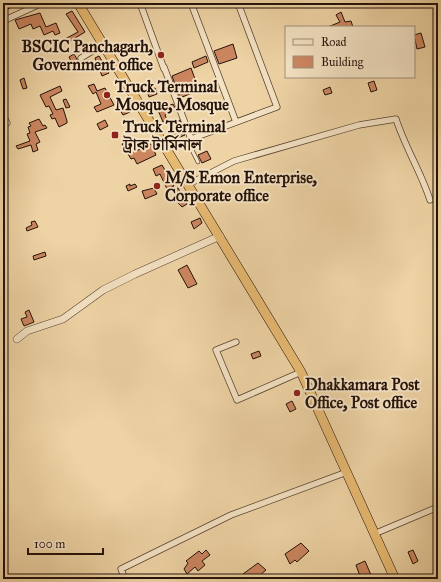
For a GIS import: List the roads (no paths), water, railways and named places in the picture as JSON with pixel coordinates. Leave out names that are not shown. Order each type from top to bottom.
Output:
[{"type":"highway","points":[[78,3],[189,184],[301,372],[395,579]]},
{"type":"street","points":[[3,21],[42,3]]},
{"type":"street","points":[[140,3],[191,139],[277,107],[238,3]]},
{"type":"street","points":[[191,3],[236,122]]},
{"type":"street","points":[[81,58],[104,44]]},
{"type":"street","points":[[3,115],[7,123]]},
{"type":"street","points":[[189,184],[234,161],[359,125],[396,119],[403,139],[425,185],[430,200]]},
{"type":"street","points":[[17,339],[27,331],[63,319],[103,290],[220,236]]},
{"type":"street","points":[[236,342],[216,350],[237,400],[301,372]]},
{"type":"street","points":[[125,579],[121,569],[232,515],[347,472]]},
{"type":"street","points":[[374,534],[438,507]]},
{"type":"lane","points":[[191,139],[187,140],[198,162]]},
{"type":"place","name":"BSCIC Panchagarh, Government office","points":[[161,55]]},
{"type":"place","name":"Truck Terminal Mosque, Mosque","points":[[107,95]]},
{"type":"place","name":"Truck Terminal ট্রাক টার্মিনাল","points":[[115,135]]},
{"type":"place","name":"M/S Emon Enterprise, Corporate office","points":[[157,186]]},
{"type":"place","name":"Dhakkamara Post Office, Post office","points":[[297,393]]}]
